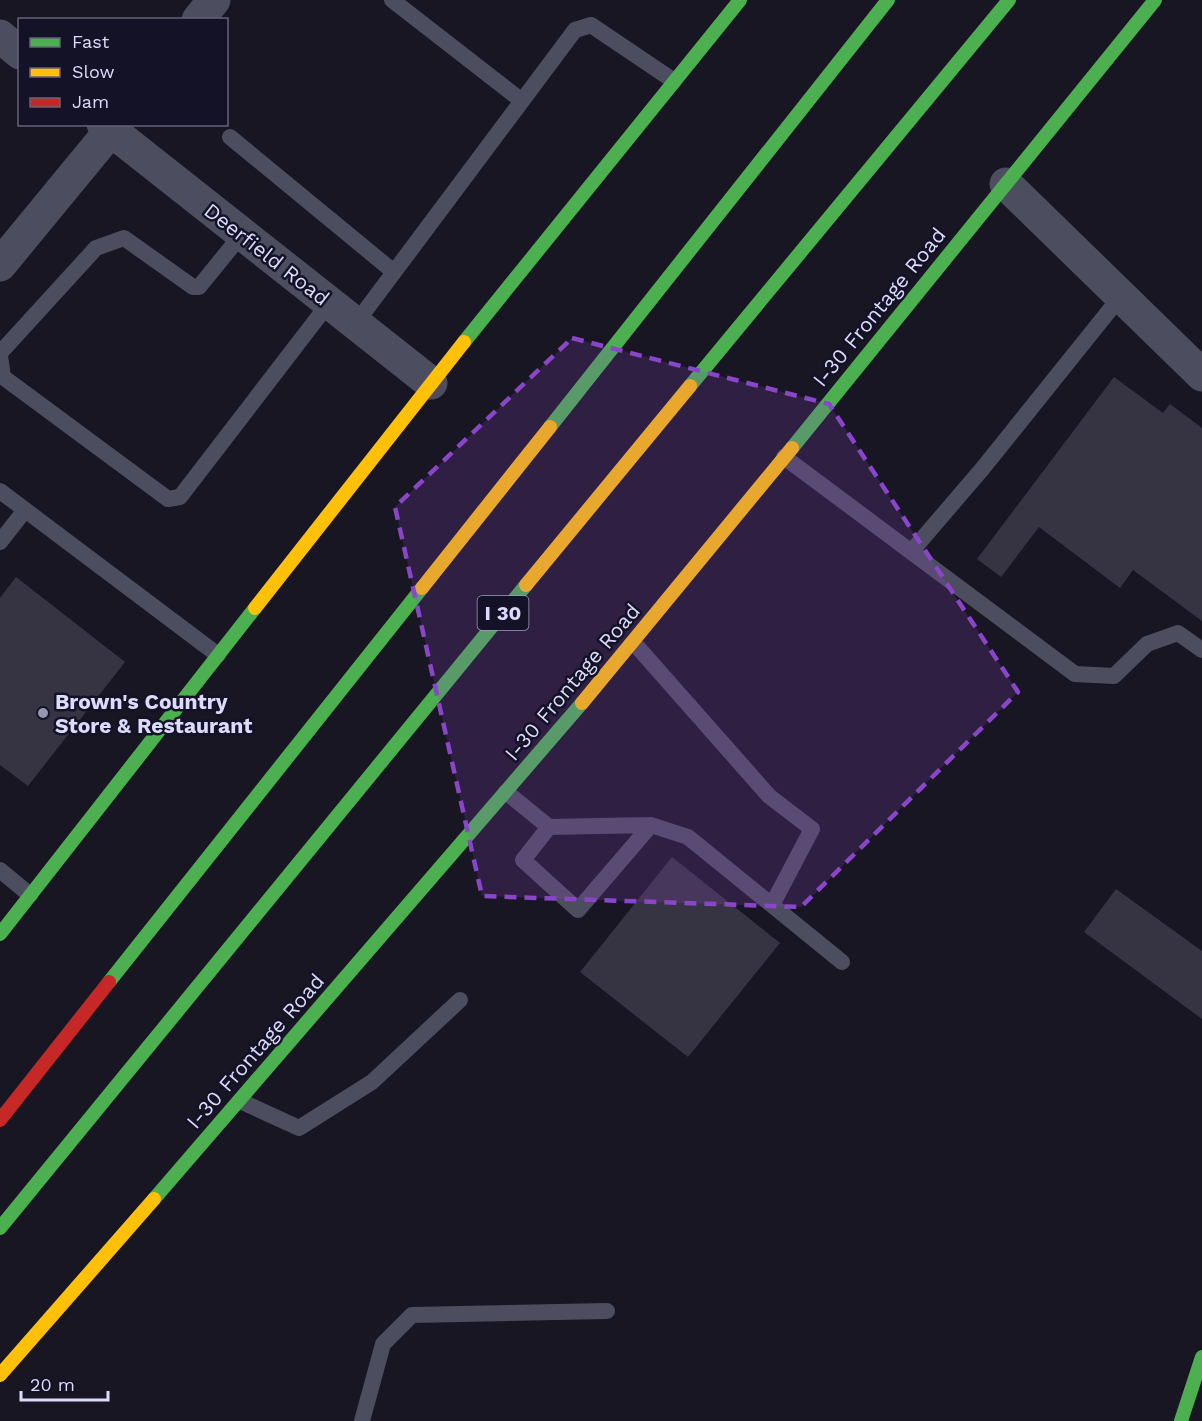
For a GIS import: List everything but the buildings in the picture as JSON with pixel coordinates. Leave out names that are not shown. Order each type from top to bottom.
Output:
[{"type":"main road","points":[[0,934],[431,382],[740,0]]},
{"type":"main road","points":[[0,1120],[888,0]]},
{"type":"main road","name":"I 30","points":[[0,1228],[1009,0]]},
{"type":"main road","name":"I-30 Frontage Road","points":[[0,1375],[240,1101],[634,643],[1155,0]]},
{"type":"main road","points":[[1181,1421],[1202,1357]]},
{"type":"street","points":[[200,18],[214,0]]},
{"type":"street","points":[[0,36],[18,51]]},
{"type":"street","points":[[0,265],[110,127]]},
{"type":"street","name":"Deerfield Road","points":[[110,127],[431,382]]},
{"type":"street","points":[[1006,184],[1202,375]]},
{"type":"lane","points":[[392,0],[522,101]]},
{"type":"lane","points":[[356,323],[575,30],[591,25],[674,81]]},
{"type":"lane","points":[[230,137],[394,272]]},
{"type":"lane","points":[[242,234],[199,287],[193,287],[124,238],[96,248],[0,355],[3,377],[168,499],[180,497],[329,303]]},
{"type":"lane","points":[[911,552],[983,468],[1121,296]]},
{"type":"lane","points":[[784,457],[1075,674],[1114,676],[1147,644],[1178,633],[1202,650]]},
{"type":"lane","points":[[0,491],[218,655]]},
{"type":"lane","points":[[0,542],[25,510]]},
{"type":"lane","points":[[634,643],[769,796],[812,829],[772,905]]},
{"type":"lane","points":[[506,792],[549,827],[651,825],[688,837],[842,962]]},
{"type":"lane","points":[[549,827],[523,860],[578,910],[651,825]]},
{"type":"lane","points":[[0,870],[30,895]]},
{"type":"lane","points":[[240,1101],[299,1128],[372,1082],[460,1000]]},
{"type":"lane","points":[[362,1421],[383,1344],[412,1315],[607,1311]]},
{"type":"highlighted area","points":[[572,338],[829,404],[1018,692],[801,907],[482,896],[395,507]]},
{"type":"traffic: fast","points":[[464,342],[740,0]]},
{"type":"traffic: fast","points":[[550,427],[888,0]]},
{"type":"traffic: fast","points":[[690,386],[1009,0]]},
{"type":"traffic: fast","points":[[792,448],[1155,0]]},
{"type":"traffic: fast","points":[[0,1228],[526,585]]},
{"type":"traffic: fast","points":[[109,982],[422,588]]},
{"type":"traffic: fast","points":[[0,934],[255,608]]},
{"type":"traffic: fast","points":[[154,1199],[582,703]]},
{"type":"traffic: fast","points":[[1181,1421],[1202,1357]]},
{"type":"traffic: slow","points":[[255,608],[464,342]]},
{"type":"traffic: slow","points":[[526,585],[690,386]]},
{"type":"traffic: slow","points":[[422,588],[550,427]]},
{"type":"traffic: slow","points":[[582,703],[792,448]]},
{"type":"traffic: slow","points":[[0,1375],[154,1199]]},
{"type":"traffic: jam","points":[[0,1120],[109,982]]},
{"type":"place","name":"Brown's Country Store & Restaurant","points":[[43,713]]}]
